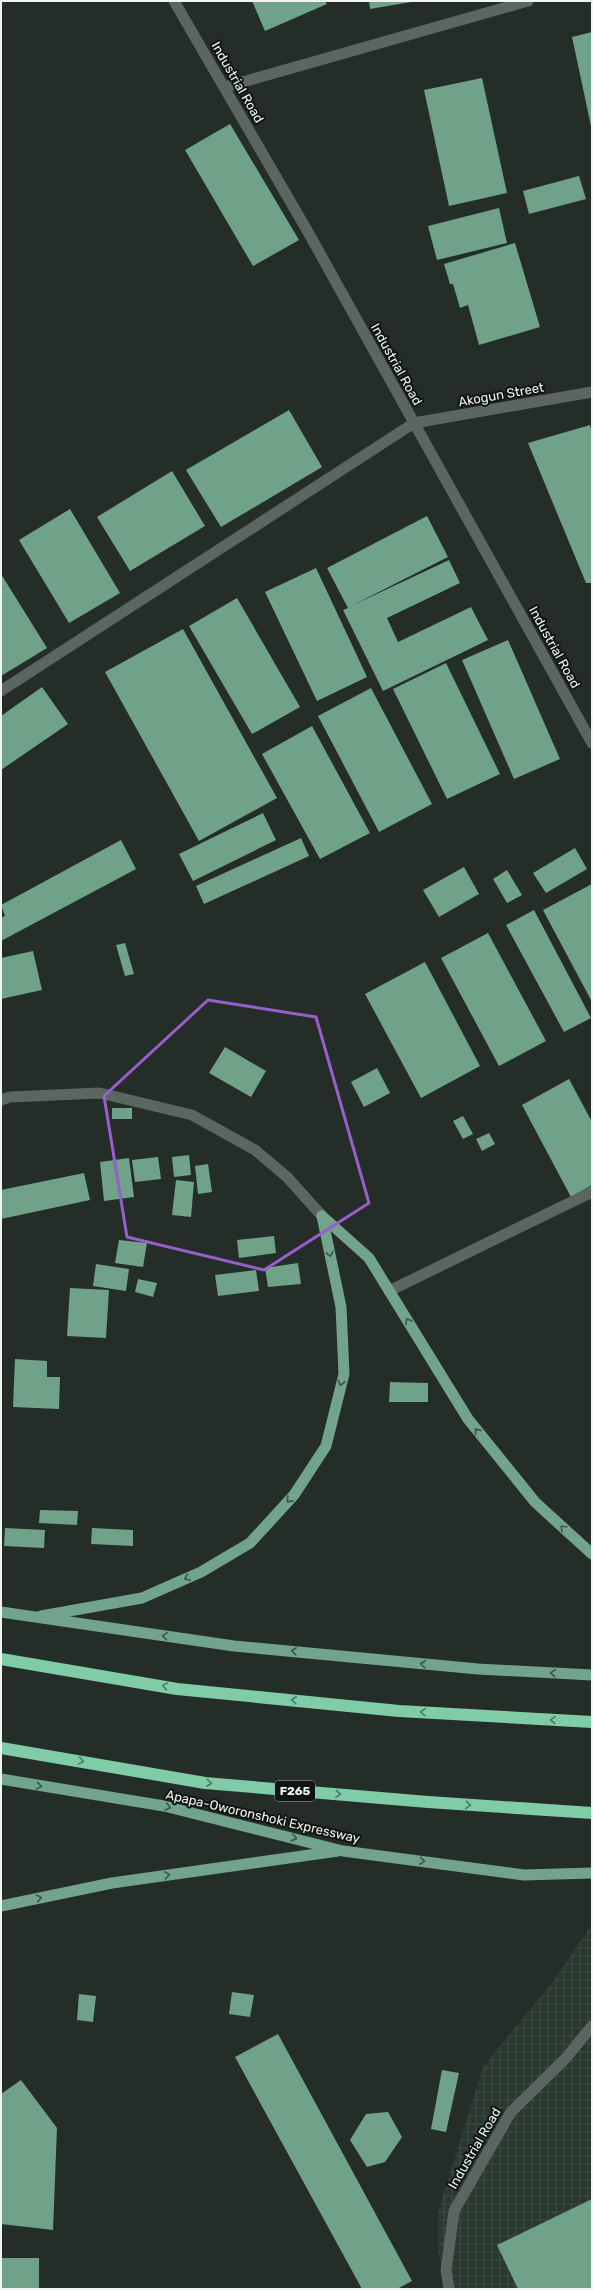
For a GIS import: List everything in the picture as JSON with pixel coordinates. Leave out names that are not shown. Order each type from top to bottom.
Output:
[{"type":"highway","points":[[1,1659],[177,1689],[399,1711],[592,1722]]},
{"type":"highway","name":"Apapa-Oworonshoki Expressway","points":[[1,1748],[205,1783],[428,1802],[592,1813]]},
{"type":"main road","points":[[322,1216],[369,1258],[468,1419],[535,1502],[592,1554]]},
{"type":"main road","points":[[30,1617],[142,1598],[201,1572],[250,1543],[294,1495],[326,1446],[344,1374],[341,1307],[322,1216]]},
{"type":"main road","points":[[1,1612],[234,1646],[478,1669],[592,1676]]},
{"type":"main road","name":"Apapa-Oworonshoki Expressway","points":[[1,1779],[164,1806],[343,1851],[524,1875],[592,1873]]},
{"type":"main road","points":[[1,1906],[112,1883],[343,1851]]},
{"type":"street","name":"Industrial Road","points":[[174,1],[225,87],[592,743]]},
{"type":"street","points":[[225,87],[528,1]]},
{"type":"street","name":"Akogun Street","points":[[414,423],[592,392]]},
{"type":"street","points":[[1,691],[414,423]]},
{"type":"street","points":[[1,1100],[10,1097],[100,1093],[192,1115],[255,1150],[287,1178],[322,1216]]},
{"type":"street","points":[[389,1291],[592,1192]]},
{"type":"street","name":"Industrial Road","points":[[449,2289],[446,2270],[454,2211],[511,2112],[565,2059],[592,2026]]},
{"type":"highlighted area","points":[[208,1000],[316,1017],[369,1203],[264,1270],[127,1237],[104,1096]]},
{"type":"shaded area","points":[[592,1924],[592,2289],[451,2289],[438,2254],[438,2212],[483,2067],[555,1979]]},
{"type":"building","points":[[252,1],[325,1],[327,4],[265,31]]},
{"type":"building","points":[[369,1],[411,1],[411,2],[370,9]]},
{"type":"building","points":[[592,32],[592,126],[591,126],[572,37]]},
{"type":"building","points":[[482,78],[507,193],[449,206],[424,90]]},
{"type":"building","points":[[230,124],[299,240],[253,266],[185,150]]},
{"type":"building","points":[[579,176],[586,199],[529,214],[523,191]]},
{"type":"building","points":[[499,208],[507,243],[437,260],[428,226]]},
{"type":"building","points":[[515,243],[540,327],[479,345],[468,305],[460,308],[453,284],[450,284],[444,264]]},
{"type":"building","points":[[289,410],[322,467],[221,527],[186,470]]},
{"type":"building","points":[[590,425],[592,434],[592,583],[586,583],[528,443]]},
{"type":"building","points":[[172,471],[205,526],[130,571],[97,517]]},
{"type":"building","points":[[70,509],[120,593],[69,623],[19,540]]},
{"type":"building","points":[[427,516],[448,557],[351,606],[449,560],[460,583],[387,618],[398,642],[471,607],[488,640],[383,691],[343,610],[348,608],[327,568]]},
{"type":"building","points":[[316,568],[367,677],[317,701],[265,592]]},
{"type":"building","points":[[1,574],[47,648],[1,676]]},
{"type":"building","points":[[237,598],[300,707],[252,734],[189,626]]},
{"type":"building","points":[[183,629],[277,798],[199,841],[105,672]]},
{"type":"building","points":[[508,640],[560,759],[514,779],[462,660]]},
{"type":"building","points":[[446,663],[500,774],[447,799],[393,689]]},
{"type":"building","points":[[42,687],[68,724],[1,770],[1,716]]},
{"type":"building","points":[[371,688],[432,804],[379,832],[318,716]]},
{"type":"building","points":[[312,726],[370,833],[320,859],[262,754]]},
{"type":"building","points":[[263,813],[276,840],[193,881],[179,854]]},
{"type":"building","points":[[301,838],[309,856],[204,904],[196,886]]},
{"type":"building","points":[[121,840],[136,869],[1,941],[1,918],[5,916],[1,905]]},
{"type":"building","points":[[575,848],[587,869],[546,893],[533,873]]},
{"type":"building","points":[[464,867],[479,894],[439,917],[423,890]]},
{"type":"building","points":[[507,870],[522,895],[507,903],[493,879]]},
{"type":"building","points":[[592,884],[592,1002],[543,910]]},
{"type":"building","points":[[534,910],[591,1018],[564,1032],[506,925]]},
{"type":"building","points":[[488,933],[546,1041],[499,1066],[441,958]]},
{"type":"building","points":[[125,943],[134,974],[125,976],[116,945]]},
{"type":"building","points":[[33,951],[42,990],[1,999],[1,958]]},
{"type":"building","points":[[425,962],[480,1066],[421,1098],[365,994]]},
{"type":"building","points":[[225,1047],[266,1071],[251,1097],[209,1073]]},
{"type":"building","points":[[377,1068],[390,1093],[364,1107],[351,1082]]},
{"type":"building","points":[[569,1079],[592,1122],[592,1185],[571,1197],[522,1105]]},
{"type":"building","points":[[112,1108],[132,1108],[132,1119],[112,1119]]},
{"type":"building","points":[[463,1116],[473,1134],[463,1139],[453,1121]]},
{"type":"building","points":[[489,1133],[495,1144],[482,1151],[476,1139]]},
{"type":"building","points":[[189,1155],[191,1175],[174,1177],[172,1157]]},
{"type":"building","points":[[158,1157],[161,1179],[135,1182],[132,1160]]},
{"type":"building","points":[[129,1158],[134,1197],[104,1201],[100,1162]]},
{"type":"building","points":[[208,1164],[212,1192],[198,1194],[195,1166]]},
{"type":"building","points":[[84,1173],[90,1200],[1,1219],[1,1190]]},
{"type":"building","points":[[176,1180],[194,1182],[191,1217],[172,1215]]},
{"type":"building","points":[[274,1236],[276,1253],[239,1258],[237,1240]]},
{"type":"building","points":[[119,1240],[147,1243],[143,1267],[115,1263]]},
{"type":"building","points":[[298,1263],[301,1284],[268,1287],[265,1268]]},
{"type":"building","points":[[96,1264],[129,1269],[126,1291],[93,1286]]},
{"type":"building","points":[[256,1270],[259,1291],[218,1296],[215,1275]]},
{"type":"building","points":[[138,1279],[157,1283],[153,1297],[135,1292]]},
{"type":"building","points":[[70,1288],[109,1290],[106,1338],[67,1336]]},
{"type":"building","points":[[15,1359],[47,1361],[47,1377],[60,1377],[59,1409],[13,1407]]},
{"type":"building","points":[[390,1382],[428,1383],[428,1402],[389,1402]]},
{"type":"building","points":[[40,1510],[78,1511],[77,1525],[39,1523]]},
{"type":"building","points":[[5,1528],[45,1530],[44,1548],[4,1546]]},
{"type":"building","points":[[92,1528],[133,1530],[133,1546],[91,1544]]},
{"type":"building","points":[[232,1992],[254,1995],[250,2017],[229,2014]]},
{"type":"building","points":[[79,1994],[96,1996],[93,2022],[77,2020]]},
{"type":"building","points":[[278,2034],[412,2281],[397,2289],[362,2289],[235,2057]]},
{"type":"building","points":[[442,2070],[459,2073],[446,2132],[431,2129]]},
{"type":"building","points":[[21,2080],[57,2128],[53,2230],[1,2224],[1,2094]]},
{"type":"building","points":[[388,2112],[402,2137],[385,2162],[367,2167],[350,2140],[366,2114]]},
{"type":"building","points":[[592,2199],[592,2289],[518,2289],[497,2245]]},
{"type":"building","points":[[1,2258],[39,2258],[39,2289],[1,2289]]}]
